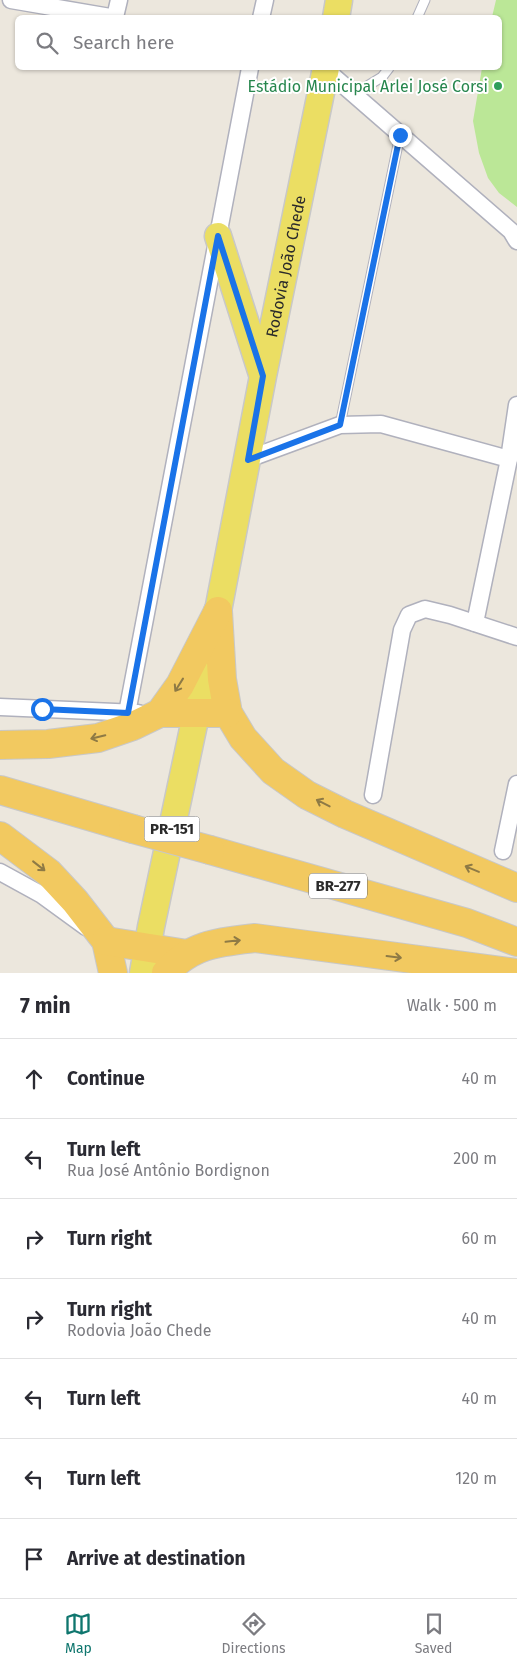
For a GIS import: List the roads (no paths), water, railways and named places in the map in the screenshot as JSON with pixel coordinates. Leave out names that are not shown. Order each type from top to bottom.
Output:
[{"type":"highway","points":[[218,611],[222,679],[228,713],[243,738],[273,770],[307,795],[345,814],[517,888]]},
{"type":"highway","points":[[160,713],[180,685],[218,611]]},
{"type":"highway","points":[[0,745],[48,744],[98,738],[133,726],[160,713],[228,713]]},
{"type":"highway","name":"BR-277","points":[[0,790],[467,923],[517,933]]},
{"type":"highway","points":[[0,836],[49,873],[75,901],[106,941],[113,973]]},
{"type":"highway","name":"BR-277","points":[[467,923],[517,942]]},
{"type":"highway","points":[[106,941],[145,960],[187,954],[216,942],[255,938],[513,973]]},
{"type":"highway","points":[[166,973],[187,954]]},
{"type":"main road","points":[[337,15],[340,0]]},
{"type":"main road","name":"Rodovia João Chede","points":[[218,611],[323,70]]},
{"type":"main road","points":[[218,236],[263,376]]},
{"type":"main road","name":"PR-151","points":[[145,960],[218,611]]},
{"type":"street","points":[[10,0],[98,15]]},
{"type":"street","points":[[116,15],[119,0]]},
{"type":"street","points":[[262,15],[265,0]]},
{"type":"street","points":[[128,713],[250,70]]},
{"type":"street","points":[[325,70],[511,231],[517,241]]},
{"type":"street","points":[[475,622],[509,459],[517,405]]},
{"type":"street","points":[[248,460],[340,425],[381,424],[509,459]]},
{"type":"street","points":[[374,795],[402,630],[409,615],[425,609],[450,614],[517,637]]},
{"type":"street","points":[[0,707],[160,713]]},
{"type":"street","points":[[503,851],[517,784]]},
{"type":"street","points":[[0,872],[42,895],[106,941]]},
{"type":"lane","points":[[418,15],[424,0]]},
{"type":"lane","points":[[354,94],[382,77],[387,70]]},
{"type":"lane","points":[[340,425],[400,135]]},
{"type":"place","name":"Estádio Municipal Arlei José Corsi","points":[[498,86]]}]
